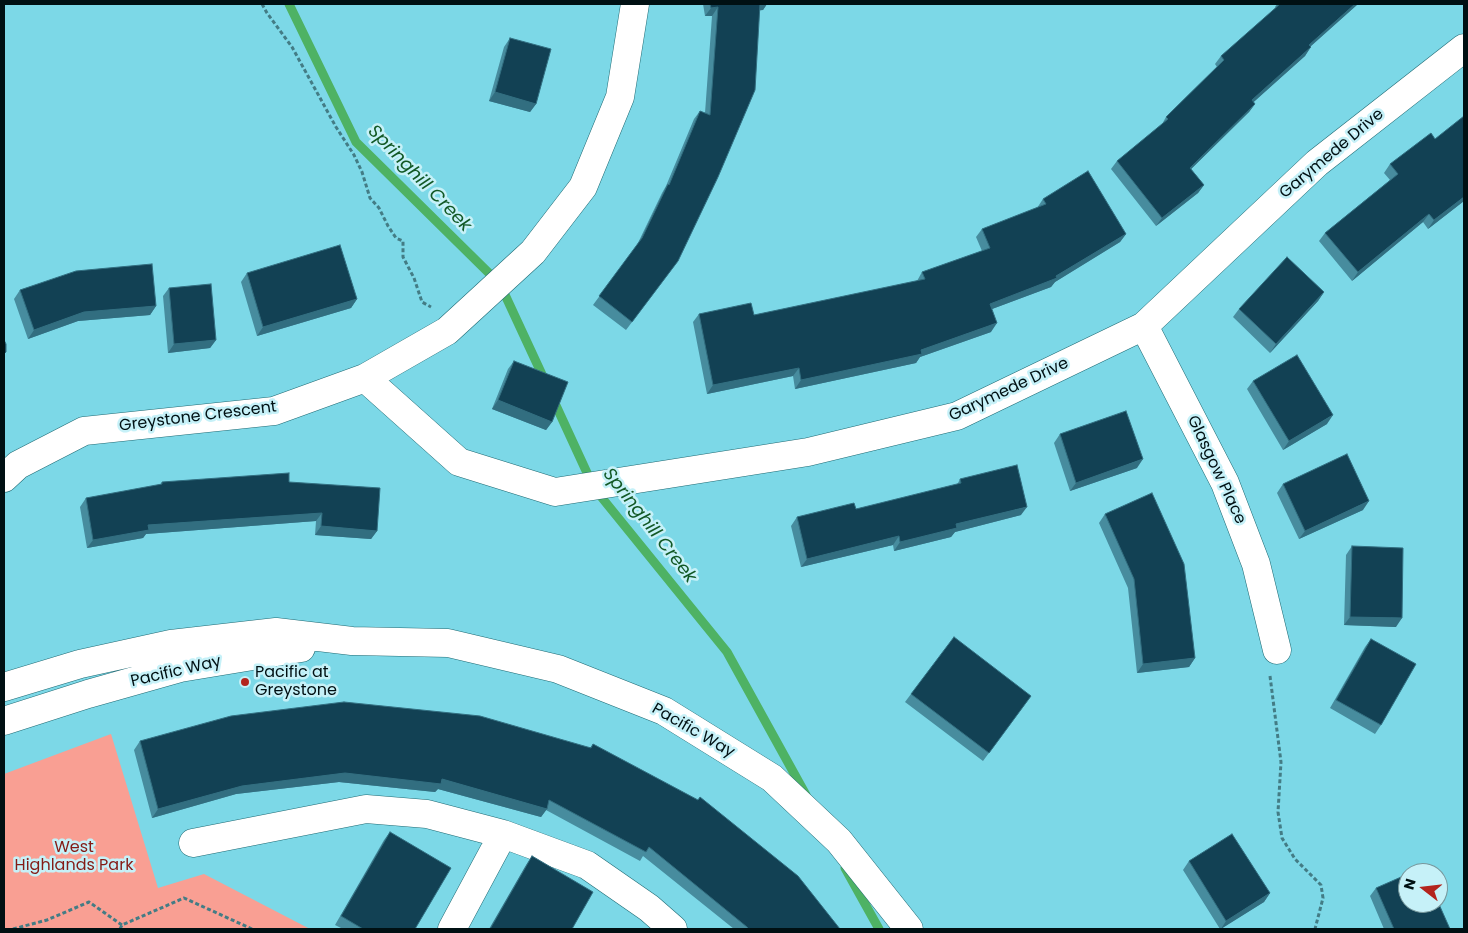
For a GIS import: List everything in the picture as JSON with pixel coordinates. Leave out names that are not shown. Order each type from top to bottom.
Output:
[{"type":"street","name":"Greystone Crescent","points":[[4,478],[18,465],[84,431],[274,410],[365,378],[447,331],[533,252],[583,187],[620,98],[634,4]]},
{"type":"street","name":"Garymede Drive","points":[[365,378],[459,462],[555,492],[808,452],[957,416],[1144,326],[1317,163],[1464,48]]},
{"type":"street","name":"Glasgow Place","points":[[1144,326],[1226,483],[1256,564],[1273,660]]},
{"type":"street","name":"Pacific Way","points":[[4,688],[80,664],[171,644],[276,632],[352,641],[448,643],[558,670],[664,711],[772,778],[839,841],[910,929]]},
{"type":"street","name":"Pacific Way","points":[[4,721],[88,694],[180,668],[276,651],[352,641]]},
{"type":"street","points":[[193,843],[366,809],[427,814],[502,834],[586,865],[649,908],[673,929]]},
{"type":"street","points":[[452,929],[502,834]]},
{"type":"path","points":[[262,4],[292,47],[336,127],[354,155],[362,172],[370,198],[379,208],[396,238],[403,241],[403,257],[414,278],[422,302],[432,308]]},
{"type":"path","points":[[1273,660],[1281,762],[1278,812],[1282,838],[1295,859],[1321,884],[1323,898],[1314,929]]},
{"type":"path","points":[[13,929],[48,920],[89,902],[121,927],[184,898],[252,929]]},
{"type":"green space","name":"West Highlands Park","points":[[111,734],[158,888],[204,874],[310,929],[4,929],[4,774]]},
{"type":"building","points":[[710,4],[760,4],[755,90],[718,177],[678,261],[632,322],[599,296],[642,238],[669,185],[700,111],[710,115],[718,7],[711,8]]},
{"type":"building","points":[[1280,4],[1355,4],[1252,100],[1255,104],[1190,168],[1204,185],[1162,218],[1117,161],[1168,119],[1166,117],[1224,60],[1221,56]]},
{"type":"building","points":[[510,38],[551,49],[536,104],[495,92]]},
{"type":"building","points":[[1464,116],[1464,197],[1434,220],[1429,214],[1358,272],[1325,233],[1398,174],[1390,164],[1431,133],[1435,139]]},
{"type":"building","points":[[1088,171],[1126,234],[1056,276],[1057,278],[990,304],[997,323],[921,350],[922,354],[801,380],[799,368],[713,385],[699,314],[751,303],[754,315],[925,279],[922,272],[990,248],[982,229],[1046,204],[1043,199]]},
{"type":"building","points":[[340,245],[357,299],[263,327],[247,273]]},
{"type":"building","points":[[1287,257],[1324,292],[1276,344],[1239,309]]},
{"type":"building","points":[[152,264],[156,306],[84,312],[34,330],[20,290],[76,271]]},
{"type":"building","points":[[211,284],[216,340],[174,344],[169,288]]},
{"type":"building","points":[[4,340],[6,352],[4,354]]},
{"type":"building","points":[[1297,355],[1333,415],[1289,441],[1253,381]]},
{"type":"building","points":[[514,361],[568,382],[552,422],[498,400]]},
{"type":"building","points":[[1126,411],[1143,459],[1076,483],[1060,434]]},
{"type":"building","points":[[1347,454],[1369,501],[1305,531],[1283,484]]},
{"type":"building","points":[[1017,465],[1027,507],[956,524],[957,528],[900,542],[899,536],[807,559],[797,517],[854,503],[856,509],[961,483],[960,479]]},
{"type":"building","points":[[289,473],[289,482],[380,488],[377,531],[321,526],[322,513],[148,525],[149,530],[93,540],[86,498],[162,484],[162,482]]},
{"type":"building","points":[[1152,493],[1184,564],[1195,658],[1143,664],[1134,579],[1105,514]]},
{"type":"building","points":[[1352,546],[1403,548],[1402,618],[1350,617]]},
{"type":"building","points":[[954,637],[1031,696],[989,753],[911,694]]},
{"type":"building","points":[[1371,639],[1416,664],[1381,725],[1336,700]]},
{"type":"building","points":[[344,702],[480,716],[591,748],[593,744],[698,800],[700,797],[798,876],[840,929],[749,929],[649,847],[646,852],[549,800],[547,809],[442,779],[441,784],[345,773],[242,786],[158,809],[140,741],[231,716]]},
{"type":"building","points":[[390,832],[451,868],[415,929],[363,929],[341,916]]},
{"type":"building","points":[[1232,834],[1270,893],[1226,921],[1189,861]]},
{"type":"building","points":[[532,856],[593,892],[572,929],[490,929]]},
{"type":"building","points":[[1398,878],[1398,913],[1443,913],[1450,929],[1394,929],[1376,888]]},
{"type":"waterway","name":"Springhill Creek","points":[[289,4],[356,142],[500,284],[545,381]]},
{"type":"waterway","name":"Springhill Creek","points":[[553,399],[594,488],[727,652],[806,795]]},
{"type":"waterway","name":"Springhill Creek","points":[[845,868],[879,929]]},
{"type":"place","name":"Pacific at Greystone","points":[[245,682]]}]
